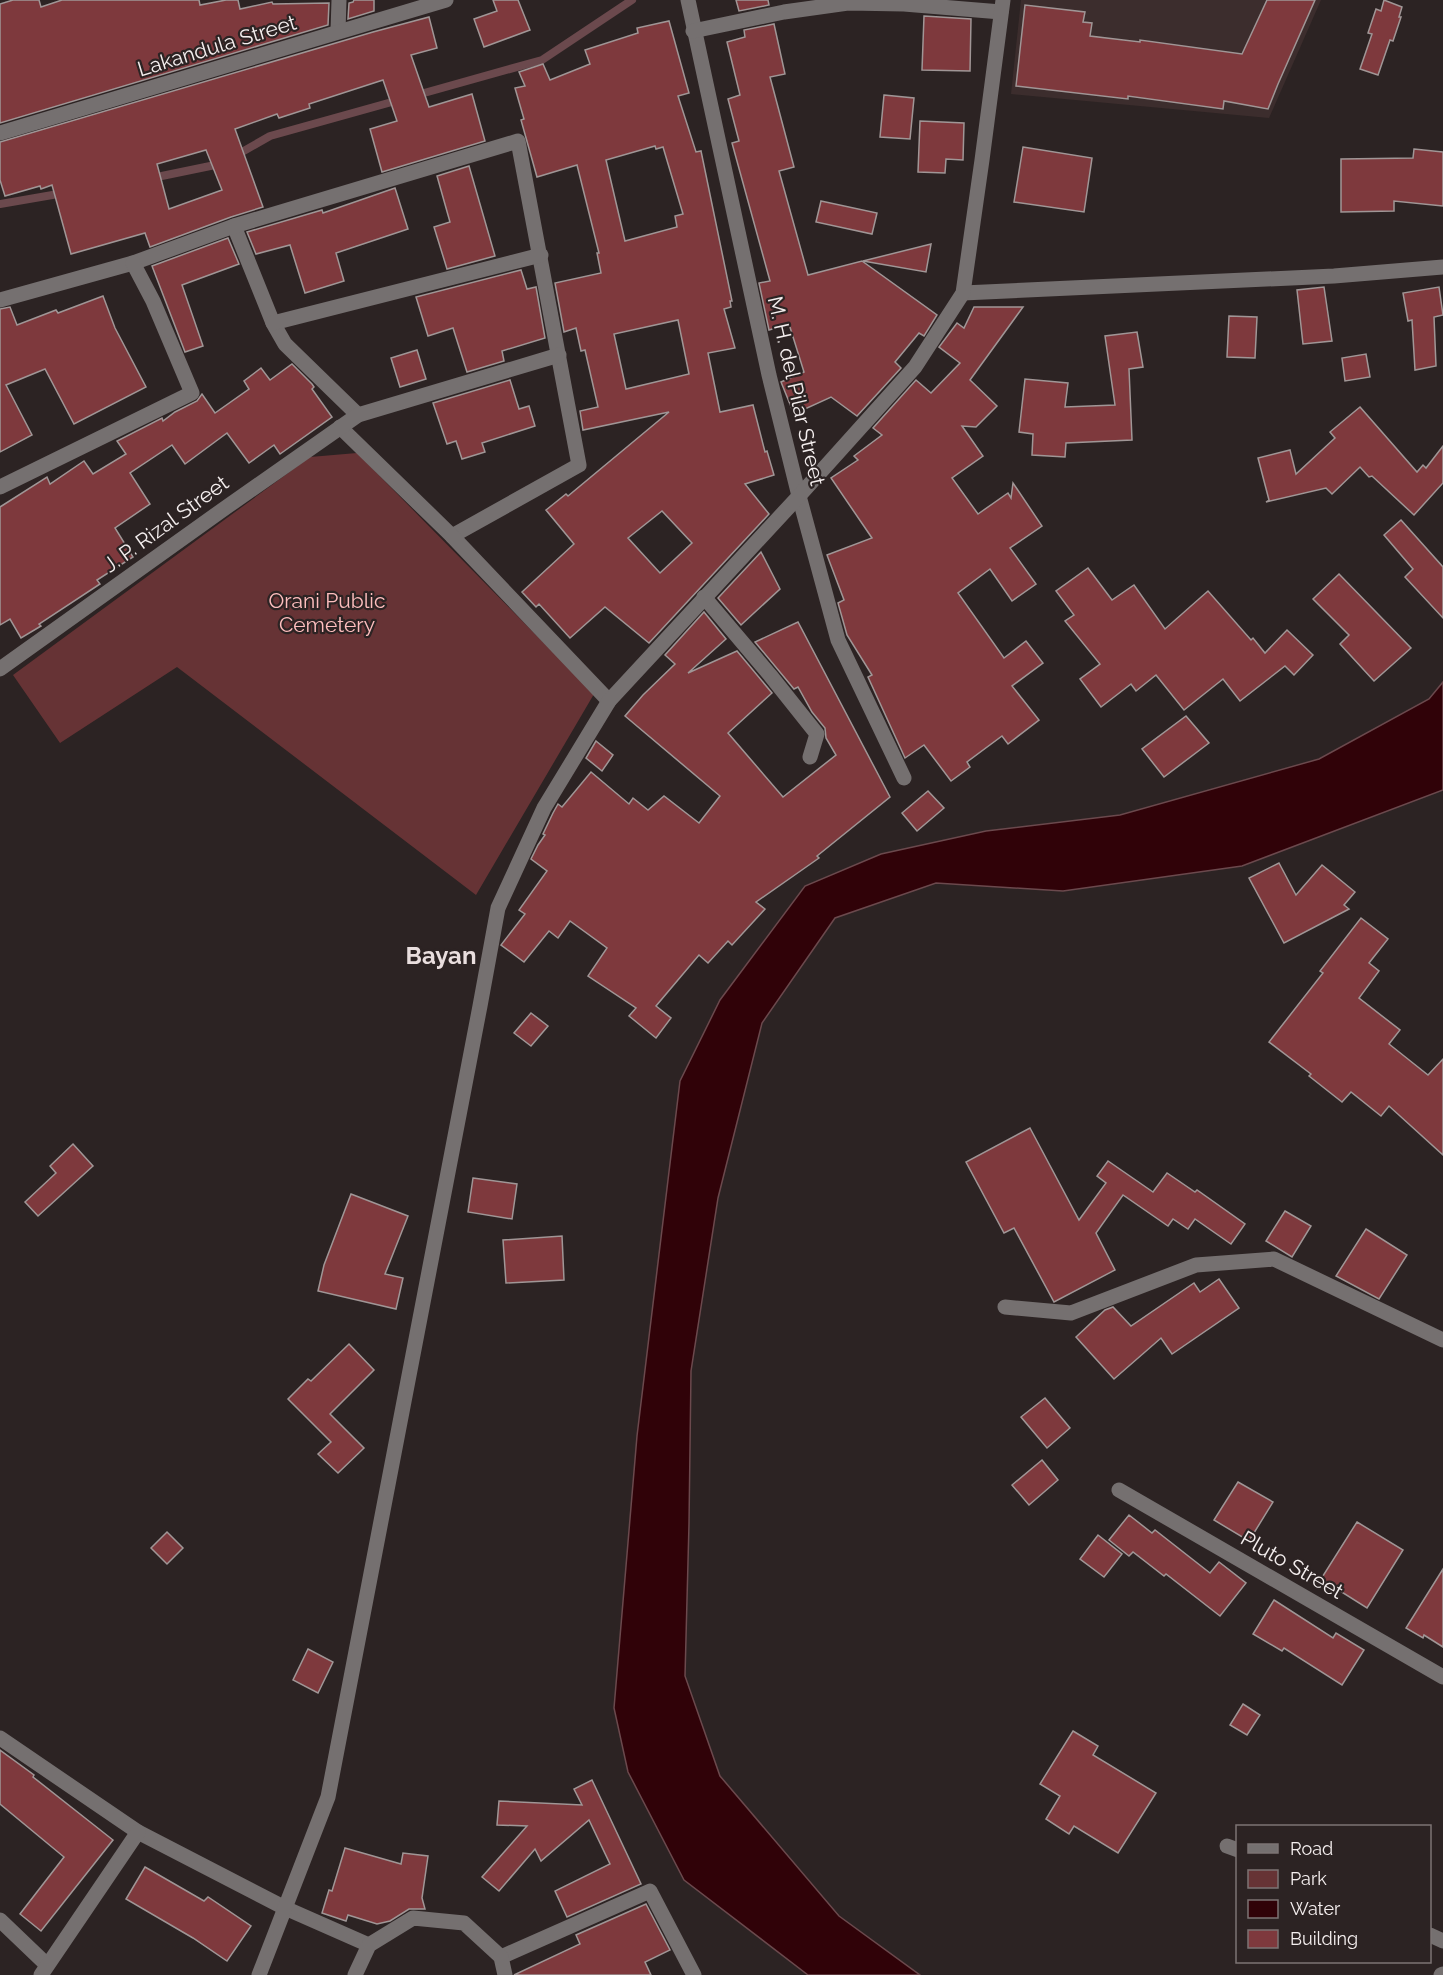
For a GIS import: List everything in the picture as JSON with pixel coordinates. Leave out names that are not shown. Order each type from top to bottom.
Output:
[{"type":"street","points":[[338,31],[339,0]]},
{"type":"street","name":"Lakandula Street","points":[[0,133],[446,0]]},
{"type":"street","name":"M. H. del Pilar Street","points":[[688,0],[769,375],[838,640],[904,778]]},
{"type":"street","points":[[259,1975],[328,1797],[498,908],[544,808],[609,701],[799,496],[915,366],[963,292],[1002,6],[848,3],[784,12],[693,31]]},
{"type":"street","points":[[0,300],[133,263],[234,226],[518,141],[579,465],[452,536]]},
{"type":"street","points":[[234,226],[273,323],[285,344],[358,415]]},
{"type":"street","points":[[273,323],[541,255]]},
{"type":"street","points":[[0,486],[192,393],[153,301],[133,263]]},
{"type":"street","points":[[963,292],[1334,276],[1443,267]]},
{"type":"street","name":"J. P. Rizal Street","points":[[0,669],[358,415],[559,355]]},
{"type":"street","points":[[340,428],[452,536],[609,701]]},
{"type":"street","points":[[704,597],[817,734],[810,756]]},
{"type":"street","points":[[1005,1307],[1071,1313],[1196,1265],[1274,1258],[1443,1340]]},
{"type":"street","name":"Pluto Street","points":[[1119,1490],[1443,1677]]},
{"type":"street","points":[[0,1738],[138,1832],[285,1908],[369,1945]]},
{"type":"street","points":[[0,1920],[44,1970],[138,1832]]},
{"type":"street","points":[[501,1957],[650,1891],[693,1975]]},
{"type":"street","points":[[355,1975],[369,1945],[412,1918],[464,1923],[501,1957],[505,1975]]},
{"type":"shaded area","points":[[1021,0],[1321,0],[1269,118],[1011,94]]},
{"type":"green space","name":"Orani Public Cemetery","points":[[357,453],[594,694],[476,895],[177,667],[60,743],[13,675],[310,457]]},
{"type":"water","points":[[1443,682],[1443,790],[1242,866],[1063,891],[936,883],[835,918],[762,1023],[718,1198],[691,1371],[685,1676],[720,1776],[839,1916],[920,1975],[808,1975],[684,1880],[628,1772],[614,1708],[637,1436],[680,1081],[720,1000],[805,886],[881,854],[986,831],[1120,815],[1319,759],[1429,699]]},
{"type":"building","points":[[13,0],[39,0],[41,7],[62,0],[199,0],[200,5],[238,0],[240,9],[272,2],[273,4],[329,3],[328,25],[0,123],[0,4]]},
{"type":"building","points":[[354,0],[374,0],[374,11],[348,19],[349,3]]},
{"type":"building","points":[[493,0],[518,0],[530,30],[484,47],[474,19],[497,11]]},
{"type":"building","points":[[736,0],[768,0],[769,5],[739,11]]},
{"type":"building","points":[[1267,0],[1315,0],[1268,109],[1224,101],[1223,109],[1128,96],[1128,99],[1016,86],[1025,5],[1085,12],[1083,22],[1092,23],[1090,36],[1140,42],[1140,40],[1242,54]]},
{"type":"building","points":[[1384,0],[1402,7],[1393,41],[1390,40],[1378,75],[1360,69],[1372,34],[1368,33],[1376,9],[1381,11]]},
{"type":"building","points":[[924,16],[971,19],[970,71],[922,70]]},
{"type":"building","points":[[429,17],[437,48],[411,55],[429,107],[472,94],[485,141],[382,172],[370,129],[397,121],[383,80],[309,104],[310,108],[279,118],[277,114],[235,129],[263,207],[150,247],[145,233],[71,254],[52,185],[5,196],[0,180],[0,142]],"holes":[[[206,150],[222,190],[169,209],[157,164]]]},
{"type":"building","points":[[669,21],[689,93],[678,96],[696,152],[701,151],[732,301],[730,301],[731,307],[724,309],[735,348],[708,353],[720,412],[753,405],[765,452],[767,451],[774,475],[745,484],[769,514],[649,643],[605,607],[570,638],[539,604],[536,607],[522,592],[574,544],[546,510],[566,494],[568,496],[669,412],[583,430],[580,411],[598,407],[585,350],[581,351],[576,328],[564,332],[555,283],[601,273],[597,253],[599,253],[577,165],[537,177],[521,120],[524,119],[515,88],[525,86],[519,72],[543,64],[550,80],[590,64],[585,50],[638,33],[637,28]],"holes":[[[655,146],[656,149],[663,147],[683,214],[675,216],[677,227],[625,241],[606,160]],[[678,320],[689,374],[626,389],[614,334]],[[662,511],[692,543],[660,573],[628,538]]]},
{"type":"building","points":[[774,24],[785,74],[770,77],[794,167],[779,171],[808,275],[862,261],[937,315],[924,336],[919,333],[895,362],[901,368],[857,416],[831,397],[794,414],[781,382],[804,372],[789,324],[769,330],[759,283],[770,281],[732,143],[739,141],[728,99],[740,95],[727,42],[745,37],[744,30]]},
{"type":"building","points":[[884,95],[914,98],[910,139],[880,137]]},
{"type":"building","points":[[920,121],[964,123],[963,160],[946,159],[945,173],[918,172]]},
{"type":"building","points":[[1023,147],[1092,158],[1084,212],[1014,202]]},
{"type":"building","points":[[1414,149],[1443,152],[1443,206],[1394,201],[1394,211],[1341,212],[1341,159],[1413,158]]},
{"type":"building","points":[[469,166],[495,256],[447,269],[434,227],[450,222],[437,176]]},
{"type":"building","points":[[395,188],[408,229],[336,253],[344,281],[305,293],[290,245],[256,254],[247,232],[322,210],[323,213]]},
{"type":"building","points":[[821,201],[877,213],[872,234],[816,222]]},
{"type":"building","points":[[228,238],[239,264],[182,285],[203,346],[185,352],[152,266]]},
{"type":"building","points":[[931,244],[926,272],[863,261]]},
{"type":"building","points":[[521,270],[527,289],[536,287],[545,338],[502,351],[504,361],[467,372],[453,328],[428,336],[416,297]]},
{"type":"building","points":[[1324,287],[1332,341],[1303,344],[1297,290]]},
{"type":"building","points":[[1439,287],[1443,315],[1434,317],[1436,366],[1415,370],[1412,320],[1408,321],[1403,293]]},
{"type":"building","points":[[103,296],[115,328],[146,387],[74,424],[45,369],[6,385],[32,435],[0,452],[0,309],[10,307],[17,325]]},
{"type":"building","points":[[974,307],[1023,307],[970,380],[997,406],[976,427],[962,426],[983,456],[952,478],[978,514],[1008,493],[1011,498],[1013,483],[1042,526],[1010,548],[1036,584],[1012,601],[990,569],[958,593],[1004,658],[1026,641],[1043,663],[1012,686],[1039,720],[1008,744],[1002,736],[967,762],[970,767],[951,781],[924,745],[905,758],[868,677],[872,675],[847,635],[838,603],[844,600],[827,555],[872,538],[831,478],[858,460],[854,456],[882,435],[873,428],[916,380],[931,393],[960,363],[939,347],[957,323],[964,328]]},
{"type":"building","points":[[1229,316],[1257,317],[1255,358],[1227,357]]},
{"type":"building","points":[[1137,332],[1143,367],[1129,369],[1132,440],[1066,443],[1065,457],[1032,455],[1033,434],[1019,432],[1025,379],[1068,383],[1065,407],[1115,405],[1105,336]]},
{"type":"building","points":[[417,350],[426,379],[400,387],[391,358]]},
{"type":"building","points":[[1366,354],[1370,377],[1345,381],[1342,358]]},
{"type":"building","points":[[292,364],[312,384],[314,387],[312,389],[332,417],[280,454],[274,445],[249,463],[227,433],[185,464],[172,445],[130,473],[150,504],[115,528],[133,557],[97,580],[100,584],[21,638],[10,619],[0,625],[0,507],[47,477],[50,484],[84,461],[93,474],[126,454],[117,441],[162,418],[163,421],[197,401],[202,394],[215,413],[249,389],[244,381],[261,368],[270,380]]},
{"type":"building","points":[[510,380],[519,409],[529,406],[535,426],[482,443],[485,452],[462,459],[456,441],[447,444],[433,403]]},
{"type":"building","points":[[1360,407],[1417,472],[1423,465],[1426,468],[1443,446],[1443,483],[1414,515],[1360,467],[1332,494],[1326,488],[1266,502],[1269,500],[1258,458],[1290,450],[1296,474],[1335,438],[1330,432]]},
{"type":"building","points":[[1401,520],[1443,567],[1443,618],[1405,577],[1413,569],[1384,535]]},
{"type":"building","points":[[761,552],[780,589],[741,625],[718,598]]},
{"type":"building","points":[[1088,568],[1112,600],[1134,585],[1165,629],[1208,591],[1265,653],[1287,630],[1313,655],[1294,675],[1285,666],[1240,701],[1223,679],[1184,710],[1156,675],[1136,691],[1131,684],[1101,707],[1080,679],[1100,664],[1065,621],[1074,615],[1056,591]]},
{"type":"building","points":[[1339,574],[1411,648],[1374,681],[1340,644],[1349,635],[1313,599]]},
{"type":"building","points":[[704,612],[726,639],[688,673],[737,651],[772,693],[728,733],[783,797],[836,755],[826,738],[825,728],[812,712],[798,687],[794,689],[755,642],[798,622],[890,797],[817,856],[819,858],[756,902],[765,909],[732,945],[728,941],[708,963],[699,955],[656,1006],[671,1018],[656,1038],[629,1016],[636,1008],[588,976],[607,948],[570,921],[558,938],[549,931],[524,962],[501,945],[525,914],[519,910],[547,871],[531,859],[545,835],[543,834],[553,813],[558,804],[562,807],[591,772],[629,804],[633,798],[648,810],[664,796],[699,823],[720,796],[625,716],[675,664],[665,655]]},
{"type":"building","points":[[1186,716],[1209,743],[1164,777],[1142,749]]},
{"type":"building","points":[[596,741],[613,755],[602,771],[586,758]]},
{"type":"building","points":[[928,791],[944,808],[917,831],[902,813]]},
{"type":"building","points":[[1279,863],[1296,895],[1322,865],[1355,892],[1344,905],[1349,909],[1284,943],[1249,878]]},
{"type":"building","points":[[1361,918],[1388,939],[1369,963],[1379,971],[1359,998],[1400,1030],[1389,1044],[1428,1075],[1443,1059],[1443,1155],[1389,1106],[1381,1116],[1351,1092],[1342,1102],[1309,1076],[1311,1074],[1269,1042],[1323,973],[1320,971]]},
{"type":"building","points":[[531,1013],[548,1026],[531,1046],[514,1033]]},
{"type":"building","points":[[1030,1128],[1079,1220],[1106,1183],[1097,1176],[1108,1161],[1153,1192],[1167,1173],[1195,1192],[1197,1190],[1245,1224],[1231,1244],[1195,1219],[1188,1229],[1173,1219],[1168,1226],[1123,1195],[1096,1233],[1115,1270],[1054,1302],[1014,1228],[1004,1233],[966,1162]]},
{"type":"building","points":[[73,1144],[93,1166],[38,1216],[25,1202],[56,1173],[50,1166]]},
{"type":"building","points":[[473,1178],[517,1184],[512,1219],[468,1212]]},
{"type":"building","points":[[351,1194],[408,1216],[385,1274],[403,1278],[396,1309],[318,1291],[324,1265]]},
{"type":"building","points":[[1285,1211],[1311,1226],[1292,1257],[1266,1241]]},
{"type":"building","points":[[1366,1229],[1407,1255],[1379,1299],[1336,1276]]},
{"type":"building","points":[[562,1236],[564,1280],[506,1283],[503,1240]]},
{"type":"building","points":[[1219,1279],[1239,1308],[1172,1354],[1161,1338],[1114,1379],[1076,1337],[1105,1310],[1113,1307],[1131,1326],[1194,1283],[1200,1292]]},
{"type":"building","points":[[349,1344],[374,1370],[330,1414],[364,1448],[338,1473],[318,1454],[331,1442],[288,1399],[308,1379],[311,1381]]},
{"type":"building","points":[[1045,1398],[1070,1428],[1047,1448],[1021,1417]]},
{"type":"building","points":[[1042,1460],[1058,1480],[1029,1505],[1012,1485]]},
{"type":"building","points":[[1238,1482],[1273,1502],[1249,1541],[1214,1520]]},
{"type":"building","points":[[1129,1515],[1152,1533],[1155,1530],[1210,1573],[1219,1562],[1246,1583],[1220,1616],[1166,1574],[1164,1576],[1133,1552],[1129,1556],[1109,1540]]},
{"type":"building","points":[[1357,1522],[1403,1550],[1367,1608],[1321,1579]]},
{"type":"building","points":[[167,1532],[183,1548],[167,1564],[151,1548]]},
{"type":"building","points":[[1098,1535],[1122,1554],[1104,1577],[1080,1559]]},
{"type":"building","points":[[1443,1569],[1443,1647],[1424,1635],[1423,1638],[1406,1628]]},
{"type":"building","points":[[1274,1600],[1333,1638],[1336,1633],[1364,1650],[1342,1685],[1284,1648],[1282,1651],[1253,1634]]},
{"type":"building","points":[[308,1649],[333,1662],[318,1693],[293,1680]]},
{"type":"building","points":[[1243,1704],[1260,1715],[1247,1735],[1230,1725]]},
{"type":"building","points":[[1073,1731],[1098,1746],[1093,1755],[1156,1793],[1118,1853],[1074,1826],[1069,1834],[1046,1819],[1060,1796],[1040,1784]]},
{"type":"building","points":[[0,1750],[113,1840],[41,1931],[20,1914],[64,1857],[0,1804]]},
{"type":"building","points":[[592,1780],[641,1884],[567,1917],[555,1891],[610,1864],[589,1820],[541,1861],[535,1849],[499,1891],[482,1877],[527,1826],[497,1825],[499,1801],[582,1805],[574,1789]]},
{"type":"building","points":[[345,1848],[401,1864],[403,1853],[428,1856],[422,1898],[425,1909],[409,1909],[390,1921],[377,1924],[348,1915],[346,1921],[322,1913],[329,1890],[332,1891]]},
{"type":"building","points":[[145,1867],[204,1901],[208,1897],[251,1926],[227,1961],[193,1938],[126,1899]]},
{"type":"building","points":[[646,1904],[670,1950],[645,1962],[651,1975],[514,1975],[580,1944],[576,1935]]},
{"type":"waterway","points":[[417,95],[542,60],[632,0]]},
{"type":"waterway","points":[[235,156],[270,136],[399,100]]},
{"type":"waterway","points":[[152,178],[220,164]]},
{"type":"waterway","points":[[0,204],[64,193]]},
{"type":"district","name":"Bayan","points":[[441,956]]}]
